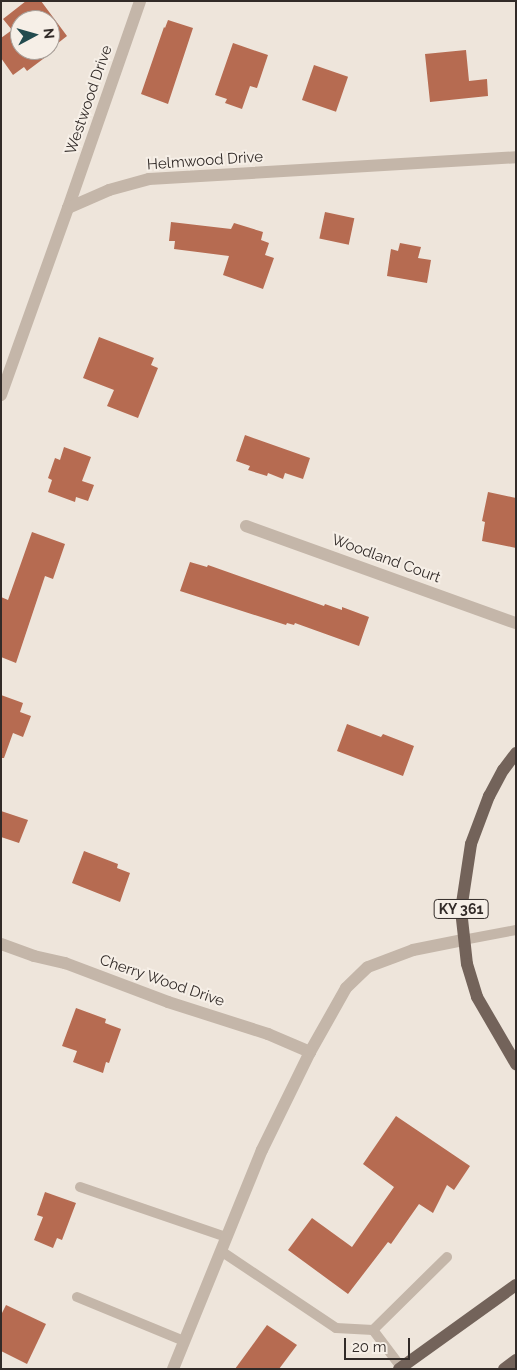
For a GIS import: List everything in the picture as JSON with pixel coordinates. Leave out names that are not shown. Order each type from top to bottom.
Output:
[{"type":"main road","name":"KY 361","points":[[516,753],[503,770],[489,796],[471,844],[460,910],[462,940],[477,996],[516,1064]]},
{"type":"main road","points":[[400,1368],[516,1286]]},
{"type":"main road","points":[[504,1369],[516,1360]]},
{"type":"street","name":"Westwood Drive","points":[[68,208],[140,1]]},
{"type":"street","name":"Helmwood Drive","points":[[68,208],[109,190],[149,180],[516,157]]},
{"type":"street","points":[[1,395],[68,208]]},
{"type":"street","name":"Woodland Court","points":[[246,526],[516,623]]},
{"type":"street","points":[[174,1368],[262,1150],[310,1052],[346,988],[368,967],[413,950],[462,940]]},
{"type":"street","name":"Cherry Wood Drive","points":[[1,944],[34,956],[65,963],[168,1002],[268,1034],[310,1052]]},
{"type":"lane","points":[[462,940],[516,930]]},
{"type":"lane","points":[[80,1186],[226,1237]]},
{"type":"lane","points":[[221,1251],[336,1328],[373,1330],[447,1257]]},
{"type":"lane","points":[[76,1298],[184,1342]]},
{"type":"lane","points":[[373,1330],[400,1368]]},
{"type":"building","points":[[26,1],[41,1],[48,10],[14,10]]},
{"type":"building","points":[[10,14],[10,28],[3,19]]},
{"type":"building","points":[[168,20],[193,28],[168,104],[141,94]]},
{"type":"building","points":[[60,27],[67,36],[60,42]]},
{"type":"building","points":[[10,31],[10,60],[42,60],[27,71],[24,67],[13,75],[1,58],[1,38]]},
{"type":"building","points":[[233,43],[268,55],[257,88],[250,86],[242,109],[225,103],[227,99],[215,95]]},
{"type":"building","points":[[466,50],[469,81],[487,79],[488,96],[430,102],[425,54]]},
{"type":"building","points":[[314,65],[348,77],[336,112],[302,100]]},
{"type":"building","points":[[325,212],[354,218],[349,245],[319,238]]},
{"type":"building","points":[[171,222],[231,229],[234,223],[263,232],[261,240],[269,243],[265,255],[274,258],[263,289],[223,275],[229,256],[174,249],[175,241],[169,241]]},
{"type":"building","points":[[400,243],[421,247],[418,258],[431,260],[427,283],[387,276],[391,249],[398,251]]},
{"type":"building","points":[[99,337],[154,358],[151,365],[158,368],[138,418],[107,406],[114,390],[83,378]]},
{"type":"building","points":[[245,435],[310,458],[303,479],[285,473],[283,479],[268,473],[267,476],[248,470],[250,466],[236,461]]},
{"type":"building","points":[[64,447],[91,457],[82,481],[94,485],[88,501],[76,497],[75,502],[48,492],[52,480],[48,478],[55,458],[60,460]]},
{"type":"building","points":[[488,492],[516,498],[516,548],[482,541],[485,522],[482,521]]},
{"type":"building","points":[[32,532],[65,544],[53,579],[45,576],[16,663],[1,657],[1,597],[8,600]]},
{"type":"building","points":[[190,562],[207,567],[208,565],[324,606],[325,604],[342,610],[342,607],[369,617],[359,646],[295,623],[294,625],[287,623],[286,625],[180,591]]},
{"type":"building","points":[[1,695],[23,703],[20,712],[31,716],[23,737],[13,733],[4,758],[1,758]]},
{"type":"building","points":[[347,724],[381,737],[383,734],[414,746],[403,776],[337,751]]},
{"type":"building","points":[[1,811],[28,820],[19,843],[1,837]]},
{"type":"building","points":[[84,851],[118,864],[117,868],[130,873],[120,902],[72,883]]},
{"type":"building","points":[[76,1008],[106,1019],[105,1023],[121,1029],[109,1063],[106,1062],[103,1073],[73,1062],[77,1051],[62,1046]]},
{"type":"building","points":[[396,1116],[470,1166],[454,1190],[447,1185],[433,1213],[419,1204],[391,1244],[388,1242],[348,1294],[288,1250],[312,1218],[352,1247],[394,1187],[363,1164]]},
{"type":"building","points":[[45,1192],[76,1203],[62,1240],[57,1238],[53,1248],[34,1240],[43,1217],[37,1215]]},
{"type":"building","points":[[6,1305],[46,1324],[27,1364],[1,1351],[1,1315]]},
{"type":"building","points":[[267,1325],[297,1345],[279,1369],[235,1369]]}]
